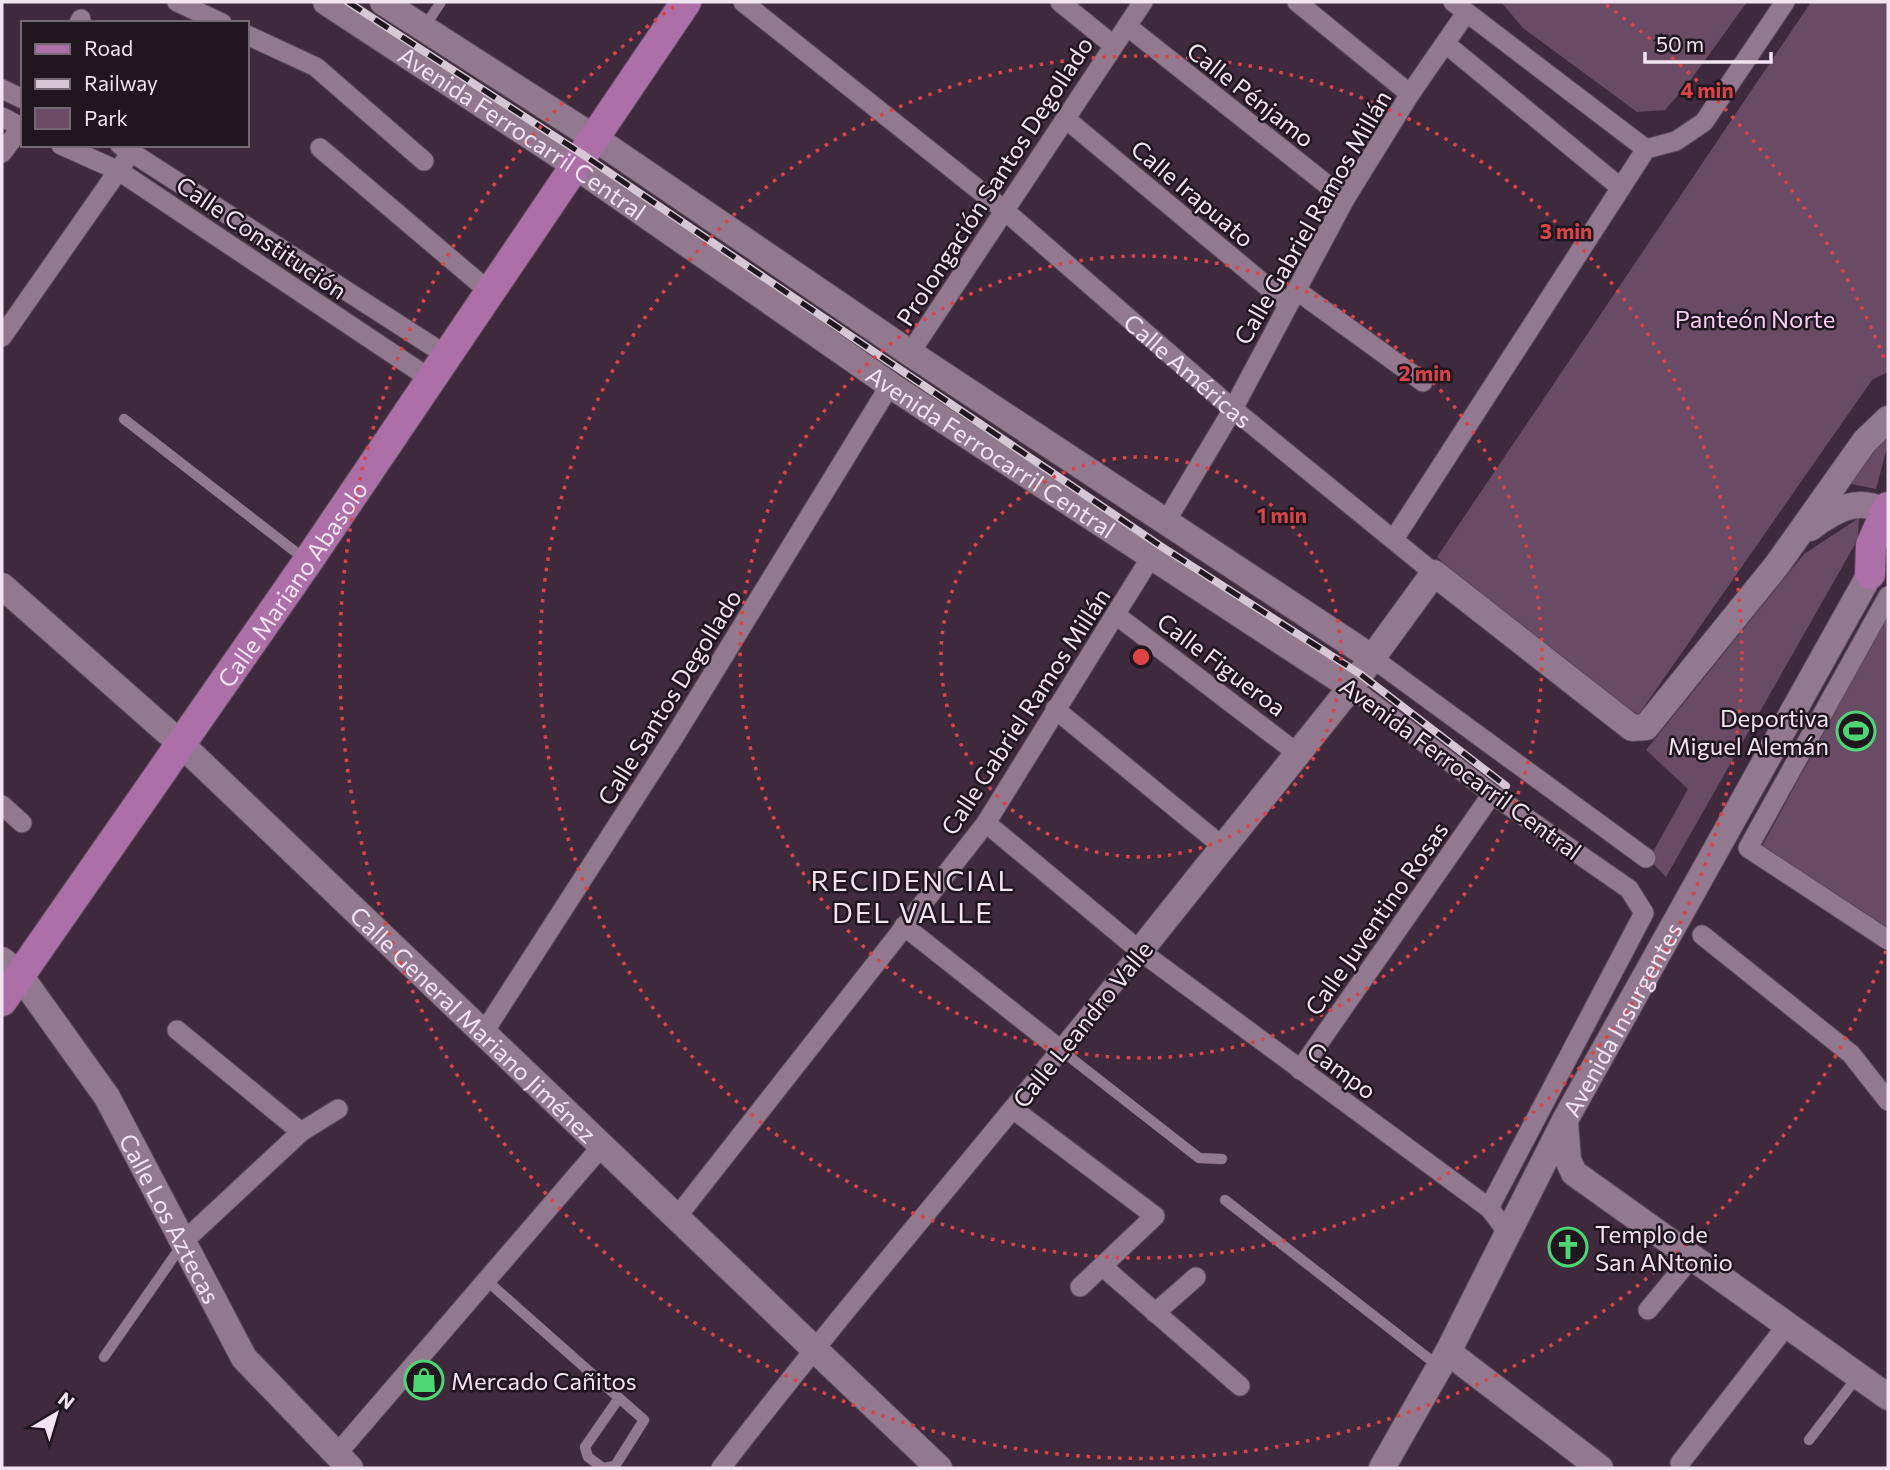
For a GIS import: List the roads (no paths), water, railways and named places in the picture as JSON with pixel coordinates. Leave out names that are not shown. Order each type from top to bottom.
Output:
[{"type":"main road","name":"Avenida Ferrocarril Central","points":[[326,2],[574,165],[890,385],[1352,687]]},
{"type":"main road","name":"Calle Mariano Abasolo","points":[[2,1001],[11,967],[181,744],[438,366],[491,293],[574,165],[686,2]]},
{"type":"main road","name":"Avenida Ferrocarril Central","points":[[387,3],[423,29],[593,137],[910,353],[1371,657]]},
{"type":"main road","points":[[1795,540],[1865,441],[1888,419]]},
{"type":"main road","points":[[1795,540],[1830,512],[1852,504],[1887,509],[1871,545],[1882,576]]},
{"type":"main road","name":"Calle Américas","points":[[1434,573],[1632,728],[1640,730],[1655,716],[1795,540]]},
{"type":"main road","name":"Calle Leandro Valle","points":[[1140,951],[1352,687],[1434,573]]},
{"type":"main road","name":"Avenida Insurgentes","points":[[1382,1468],[1510,1234],[1565,1120],[1882,576]]},
{"type":"main road","name":"Calle General Mariano Jiménez","points":[[2,586],[181,744],[939,1468]]},
{"type":"main road","name":"Calle Los Aztecas","points":[[11,967],[107,1097],[244,1358],[343,1462]]},
{"type":"main road","points":[[1565,1120],[1568,1160],[1574,1173],[1888,1397]]},
{"type":"main road","points":[[1510,1234],[1524,1231],[1547,1183],[1558,1175],[1574,1173]]},
{"type":"main road","points":[[1444,1359],[1600,1468]]},
{"type":"street","points":[[177,2],[218,21]]},
{"type":"street","name":"Calle Américas","points":[[743,2],[1004,210],[1233,409],[1434,573]]},
{"type":"street","points":[[1060,2],[1113,45]]},
{"type":"street","name":"Prolongación Santos Degollado","points":[[910,353],[1143,2]]},
{"type":"street","points":[[1297,2],[1410,94]]},
{"type":"street","points":[[1394,539],[1646,149],[1676,141],[1704,122],[1785,2]]},
{"type":"street","points":[[1460,7],[1646,149]]},
{"type":"street","name":"Calle Gabriel Ramos Millán","points":[[1166,523],[1233,409],[1345,199],[1410,94],[1446,44],[1460,7]]},
{"type":"street","name":"Calle Pénjamo","points":[[1127,26],[1345,199]]},
{"type":"street","points":[[248,35],[316,67],[424,161]]},
{"type":"street","points":[[1446,44],[1621,188]]},
{"type":"street","points":[[2,89],[21,98]]},
{"type":"street","points":[[2,117],[21,126]]},
{"type":"street","name":"Calle Irapuato","points":[[1066,119],[1292,297],[1423,382]]},
{"type":"street","points":[[2,153],[21,128]]},
{"type":"street","name":"Calle Constitución","points":[[65,147],[119,171],[438,366]]},
{"type":"street","points":[[2,337],[119,171],[126,148]]},
{"type":"street","name":"Calle Constitución","points":[[126,148],[438,366]]},
{"type":"street","points":[[320,148],[491,293]]},
{"type":"street","name":"Calle Santos Degollado","points":[[484,1032],[674,737],[890,385]]},
{"type":"street","name":"Calle Gabriel Ramos Millán","points":[[677,1218],[986,823],[1151,557]]},
{"type":"street","points":[[1882,576],[1748,848],[1888,940]]},
{"type":"street","name":"Calle Figueroa","points":[[1116,615],[1297,753]]},
{"type":"street","name":"Avenida Ferrocarril Central","points":[[1371,657],[1646,858]]},
{"type":"street","name":"Avenida Ferrocarril Central","points":[[1352,687],[1492,793],[1629,889],[1644,913],[1489,1209]]},
{"type":"street","points":[[1055,709],[1222,846]]},
{"type":"street","name":"Calle Juventino Rosas","points":[[1300,1070],[1492,793]]},
{"type":"street","points":[[2,805],[22,823]]},
{"type":"street","name":"Campo","points":[[986,823],[1140,951],[1489,1209],[1510,1234]]},
{"type":"street","points":[[904,926],[1062,1051]]},
{"type":"street","points":[[1702,934],[1851,1054],[1888,1101]]},
{"type":"street","name":"Calle Leandro Valle","points":[[721,1468],[813,1348],[1062,1051],[1140,951]]},
{"type":"street","points":[[177,1030],[301,1132]]},
{"type":"street","points":[[184,1241],[301,1132],[338,1109]]},
{"type":"street","points":[[1013,1109],[1155,1216],[1080,1287]]},
{"type":"street","points":[[343,1462],[486,1280],[602,1146]]},
{"type":"street","points":[[1648,1310],[1692,1257]]},
{"type":"street","points":[[1102,1266],[1240,1386]]},
{"type":"street","points":[[1155,1313],[1196,1276]]},
{"type":"street","points":[[1680,1463],[1787,1325]]},
{"type":"lane","points":[[423,29],[441,2]]},
{"type":"lane","points":[[124,419],[307,561]]},
{"type":"lane","points":[[1062,1051],[1199,1158],[1222,1159]]},
{"type":"lane","points":[[1225,1200],[1444,1359]]},
{"type":"lane","points":[[104,1357],[184,1241]]},
{"type":"lane","points":[[486,1280],[620,1398],[644,1420],[615,1466],[603,1468],[588,1457],[585,1447],[620,1398]]},
{"type":"lane","points":[[1809,1440],[1858,1376]]},
{"type":"railway","points":[[348,2],[582,154],[1159,545],[1360,674],[1506,786]]},
{"type":"place","name":"Deportiva Miguel Alemán","points":[[1856,731]]},
{"type":"place","name":"Templo de San ANtonio","points":[[1568,1247]]},
{"type":"place","name":"Mercado Cañitos","points":[[424,1380]]},
{"type":"district","name":"RECIDENCIAL DEL VALLE","points":[[913,896]]},
{"type":"park label","name":"Panteón Norte","points":[[1755,318]]}]
